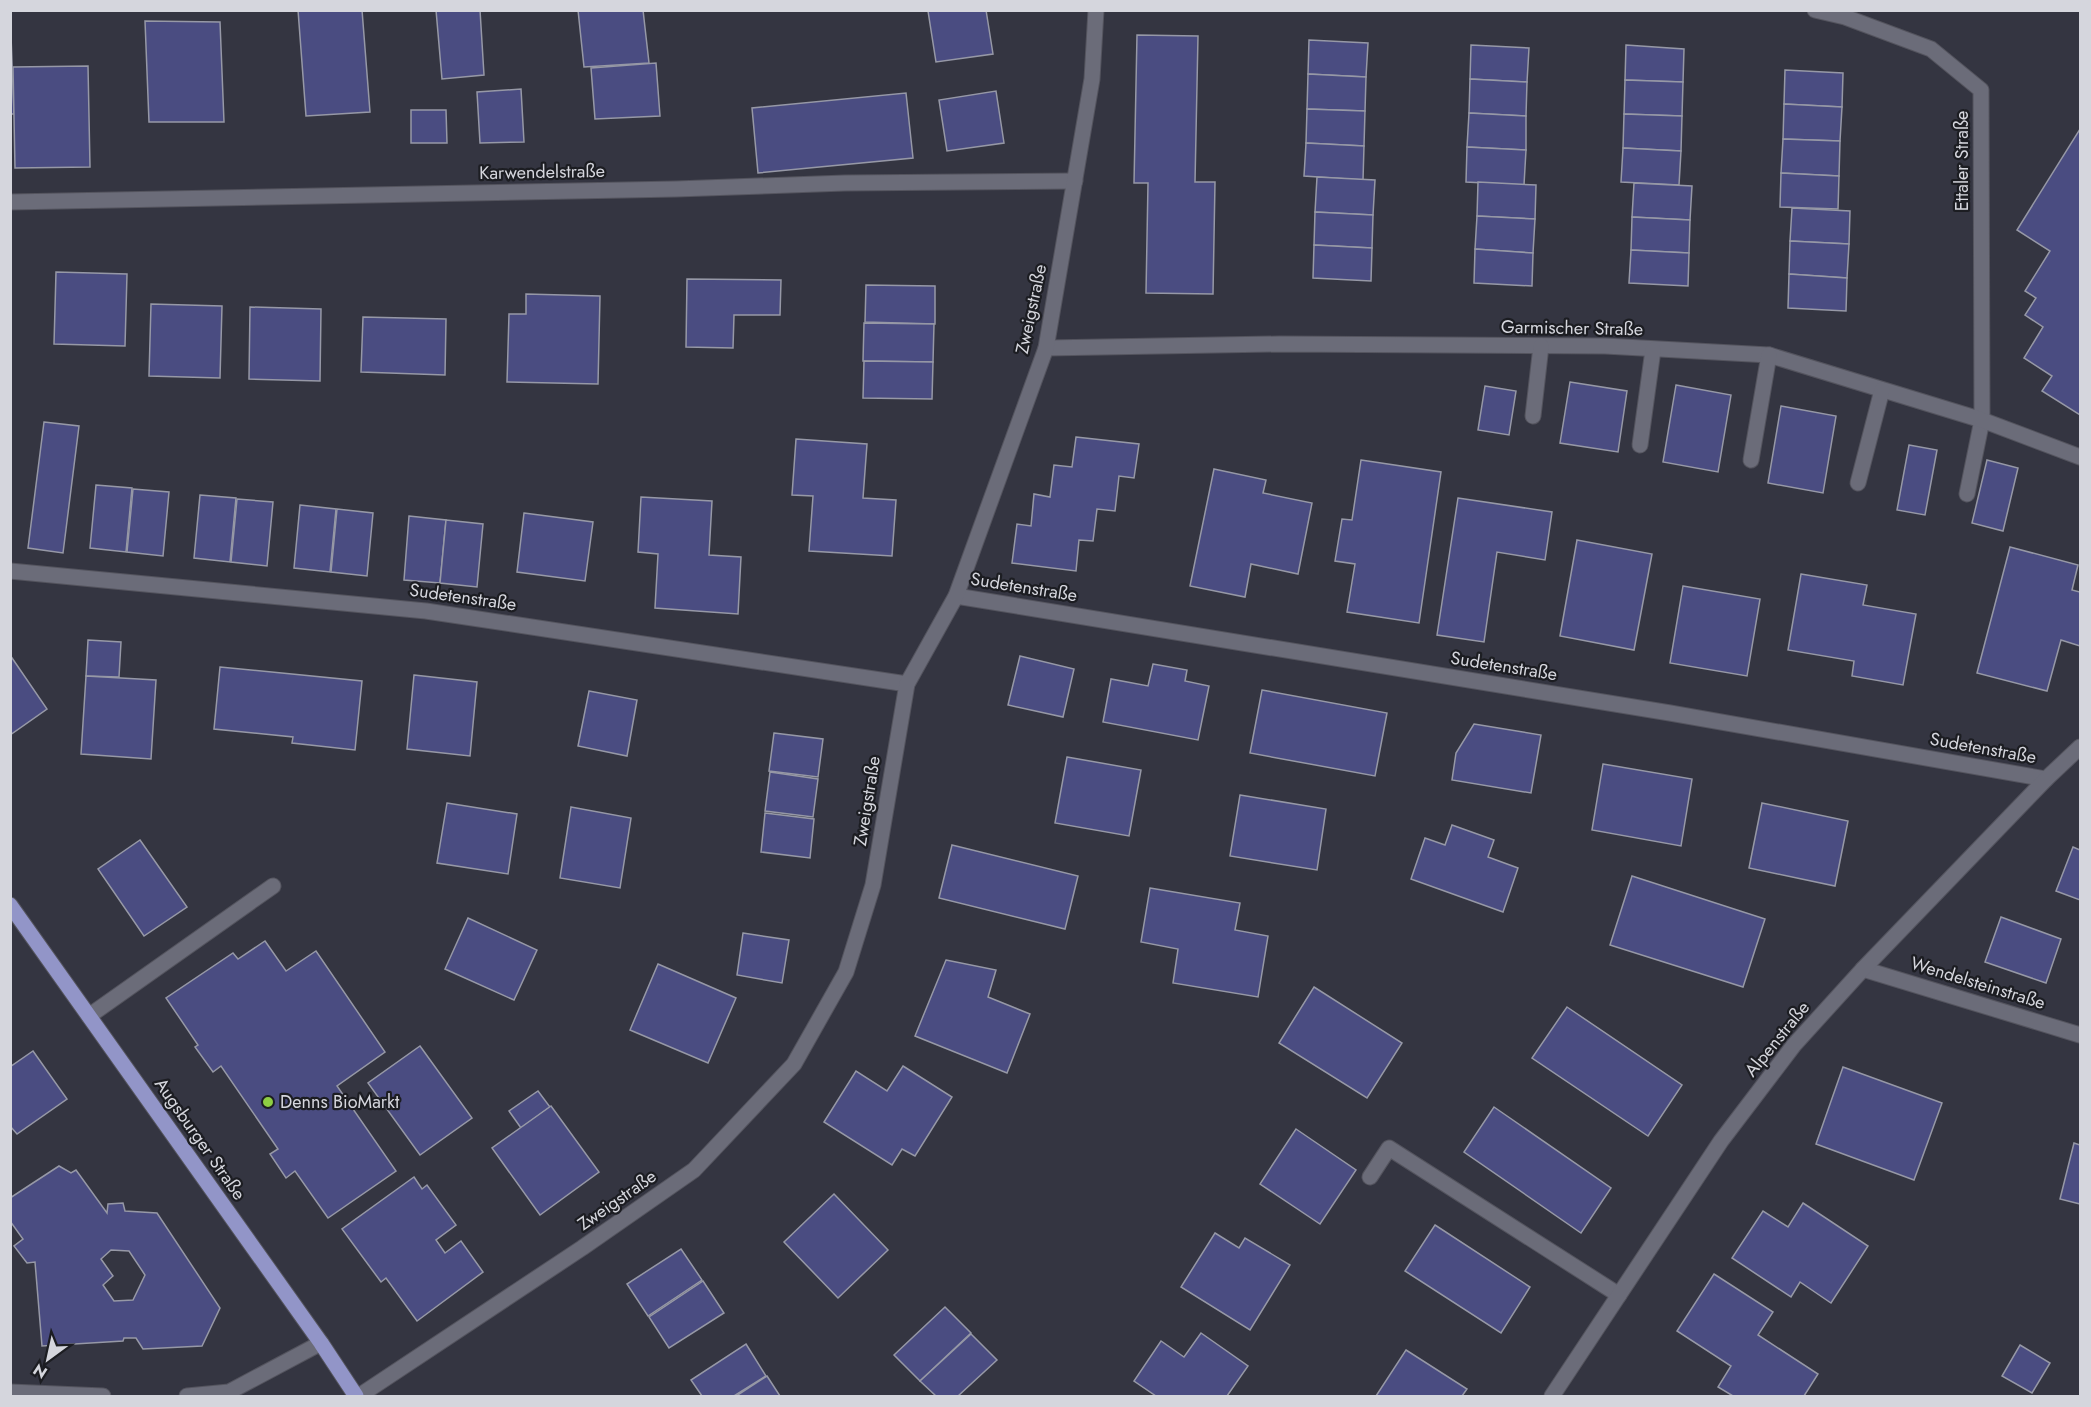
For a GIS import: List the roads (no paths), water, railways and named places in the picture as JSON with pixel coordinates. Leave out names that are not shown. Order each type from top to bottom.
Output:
[{"type":"main road","name":"Augsburger Straße","points":[[10,905],[357,1396]]},
{"type":"street","name":"Zweigstraße","points":[[357,1396],[582,1248],[694,1170],[794,1064],[846,972],[873,885],[907,684],[956,596],[1046,348],[1092,79],[1096,10]]},
{"type":"street","name":"Ettaler Straße","points":[[1815,10],[1845,16],[1931,49],[1981,90],[1982,420]]},
{"type":"street","name":"Karwendelstraße","points":[[10,202],[676,189],[844,183],[1075,181]]},
{"type":"street","name":"Garmischer Straße","points":[[1046,348],[1279,344],[1605,346],[1769,356],[1982,420],[2080,457]]},
{"type":"street","points":[[1533,417],[1540,346]]},
{"type":"street","points":[[1640,445],[1653,350]]},
{"type":"street","points":[[1751,460],[1769,356]]},
{"type":"street","points":[[1858,483],[1882,390]]},
{"type":"street","points":[[1967,494],[1982,420]]},
{"type":"street","name":"Sudetenstraße","points":[[10,571],[426,611],[907,684]]},
{"type":"street","name":"Sudetenstraße","points":[[956,596],[1670,713],[2046,779]]},
{"type":"street","name":"Alpenstraße","points":[[1552,1396],[1728,1132],[1794,1045],[1863,969],[2046,779],[2080,747]]},
{"type":"street","points":[[89,1016],[273,886]]},
{"type":"street","name":"Wendelsteinstraße","points":[[1863,969],[2080,1035]]},
{"type":"street","points":[[1370,1177],[1389,1148],[1619,1295]]},
{"type":"street","points":[[187,1396],[230,1392],[321,1343]]},
{"type":"street","points":[[10,1392],[103,1396]]},
{"type":"place","name":"Denns BioMarkt","points":[[268,1102]]}]
